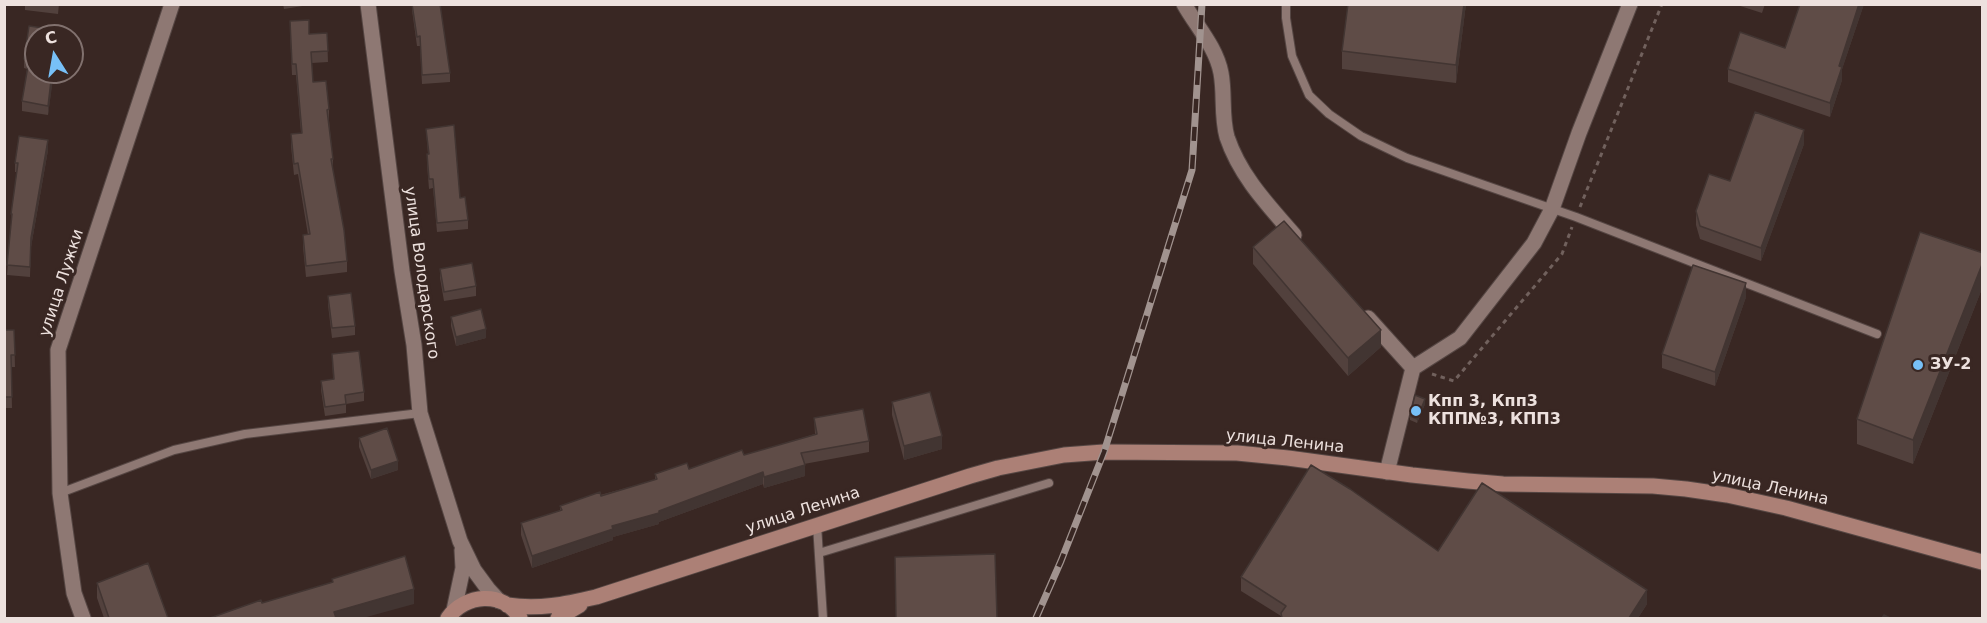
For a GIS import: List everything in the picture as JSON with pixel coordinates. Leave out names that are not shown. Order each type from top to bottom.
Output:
[{"type":"street","name":"улица Лужки","points":[[83,618],[74,593],[60,493],[58,350],[172,4]]},
{"type":"street","name":"улица Володарского","points":[[368,4],[402,271],[414,345],[420,413],[460,541]]},
{"type":"street","points":[[1184,4],[1216,54],[1221,74],[1222,109],[1227,136],[1238,162],[1258,195],[1305,247]]},
{"type":"street","points":[[1387,472],[1413,368],[1460,338],[1534,243],[1552,209],[1630,4]]},
{"type":"street","points":[[1359,308],[1413,368]]},
{"type":"street","name":"улица Ленина","points":[[596,597],[979,473],[1064,455],[1104,452],[1237,453],[1491,483],[1653,486],[1728,495],[1808,514],[1983,562]]},
{"type":"street","points":[[460,541],[474,570],[488,589],[520,618]]},
{"type":"street","points":[[451,614],[463,568],[460,541]]},
{"type":"street","points":[[451,614],[464,603],[475,599],[487,598],[528,608],[547,607],[596,597]]},
{"type":"street","points":[[558,618],[596,597]]},
{"type":"lane","points":[[1286,4],[1292,56],[1309,95],[1329,114],[1361,136],[1407,158],[1552,209],[1877,334]]},
{"type":"lane","points":[[60,493],[164,453],[245,434],[420,413]]},
{"type":"lane","points":[[819,553],[1049,483]]},
{"type":"lane","points":[[817,525],[823,618]]},
{"type":"building","points":[[412,4],[440,4],[450,73],[422,75],[420,36],[417,37]]},
{"type":"building","points":[[1348,4],[1464,4],[1456,65],[1342,51]]},
{"type":"building","points":[[1800,4],[1859,4],[1830,103],[1728,69],[1740,32],[1785,48]]},
{"type":"building","points":[[309,20],[309,34],[327,33],[328,51],[311,52],[313,82],[326,81],[333,159],[331,159],[344,230],[347,261],[306,266],[303,235],[310,234],[298,163],[294,164],[291,134],[302,133],[296,64],[292,64],[290,21]]},
{"type":"building","points":[[25,84],[51,84],[48,106],[22,101]]},
{"type":"building","points":[[1755,112],[1804,130],[1761,248],[1700,226],[1696,211],[1709,174],[1730,181]]},
{"type":"building","points":[[454,125],[460,198],[465,197],[468,220],[437,223],[433,179],[429,179],[426,129]]},
{"type":"building","points":[[19,136],[48,140],[31,238],[30,267],[7,265]]},
{"type":"building","points":[[1284,221],[1381,330],[1348,358],[1253,247]]},
{"type":"building","name":"ЗУ-2","points":[[1920,232],[1983,253],[1983,262],[1913,440],[1857,419]]},
{"type":"building","points":[[472,263],[476,286],[444,292],[440,269]]},
{"type":"building","points":[[1693,265],[1746,283],[1715,372],[1662,354]]},
{"type":"building","points":[[351,293],[355,326],[332,328],[328,296]]},
{"type":"building","points":[[481,309],[486,329],[456,337],[451,317]]},
{"type":"building","points":[[4,330],[14,330],[15,355],[11,355],[12,397],[4,397]]},
{"type":"building","points":[[359,351],[364,392],[345,395],[346,404],[325,407],[321,381],[334,379],[332,354]]},
{"type":"building","points":[[930,392],[942,436],[904,446],[892,402]]},
{"type":"building","name":"Кпп 3, Кпп3 КПП№3, КПП3","points":[[1415,395],[1425,399],[1417,419],[1410,416]]},
{"type":"building","points":[[863,409],[869,441],[801,453],[805,465],[764,477],[763,472],[659,511],[659,513],[612,526],[613,529],[532,556],[521,523],[562,510],[560,506],[600,492],[601,496],[657,479],[655,474],[687,463],[689,469],[742,450],[744,455],[817,434],[814,418]]},
{"type":"building","points":[[387,428],[398,461],[371,470],[359,438]]},
{"type":"building","points":[[1311,465],[1350,489],[1438,551],[1482,483],[1647,590],[1629,618],[1282,618],[1281,613],[1286,606],[1241,577]]},
{"type":"building","points":[[995,554],[997,618],[896,618],[895,557]]},
{"type":"building","points":[[405,556],[414,589],[334,612],[336,618],[210,618],[261,600],[262,603],[333,582],[332,579]]},
{"type":"building","points":[[148,563],[168,618],[109,618],[97,583]]},
{"type":"railway","points":[[1036,618],[1104,452],[1192,170],[1202,4]]},
{"type":"place","name":"ЗУ-2","points":[[1918,365]]},
{"type":"place","name":"Кпп 3, Кпп3 КПП№3, КПП3","points":[[1416,411]]}]
